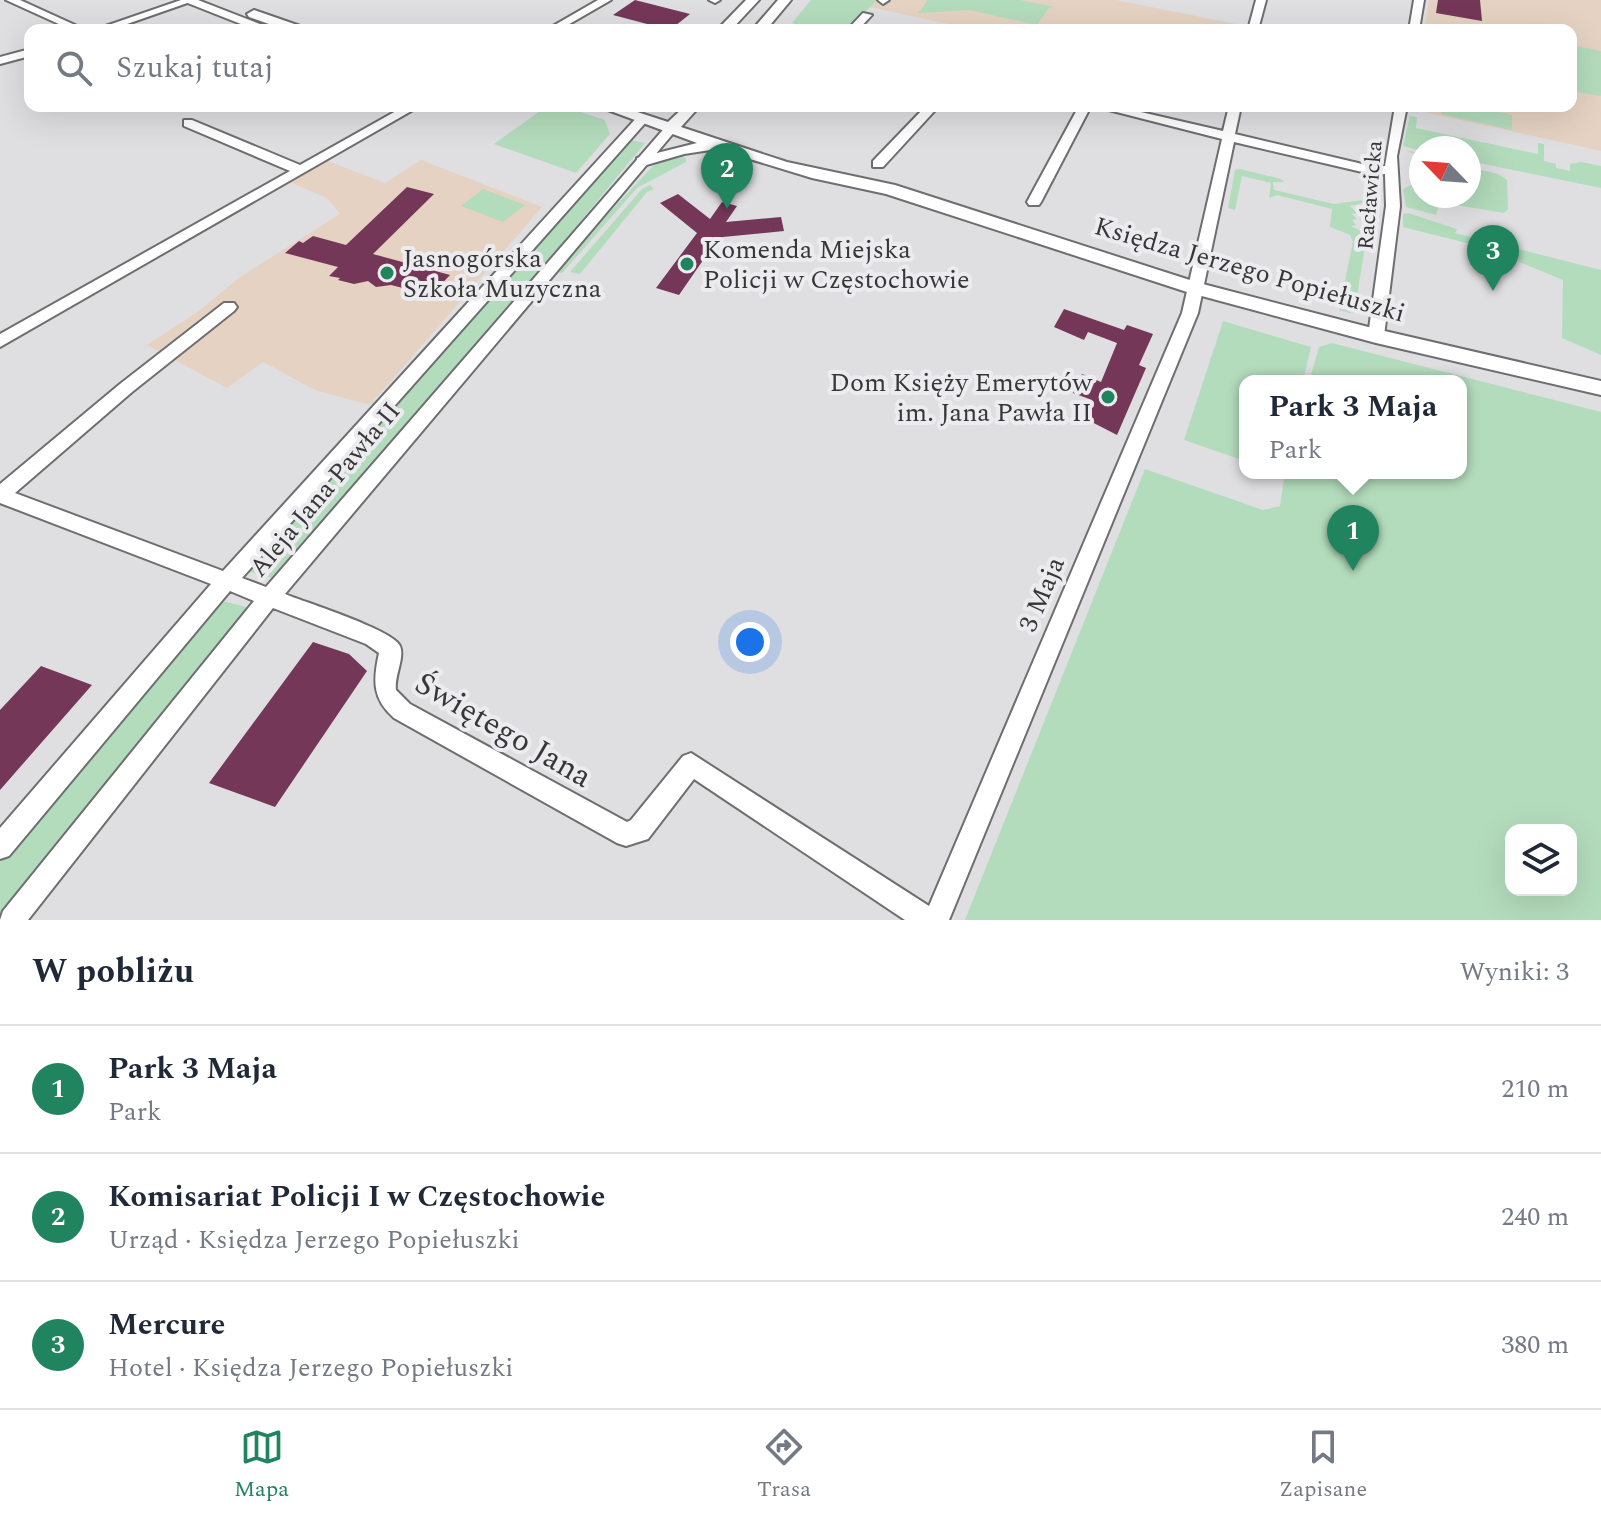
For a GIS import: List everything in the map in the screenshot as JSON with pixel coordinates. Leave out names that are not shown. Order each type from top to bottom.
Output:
[{"type":"main road","points":[[187,0],[252,24]]},
{"type":"main road","points":[[220,0],[282,24]]},
{"type":"main road","points":[[730,24],[753,0]]},
{"type":"main road","points":[[764,24],[785,0]]},
{"type":"main road","points":[[659,112],[682,117]]},
{"type":"main road","name":"Księdza Jerzego Popiełuszki","points":[[682,117],[721,144],[847,182],[889,189],[1194,288],[1376,336],[1601,388]]},
{"type":"main road","name":"Księdza Jerzego Popiełuszki","points":[[682,117],[871,179],[889,189]]},
{"type":"main road","points":[[643,161],[688,148],[721,144]]},
{"type":"street","points":[[11,0],[67,24]]},
{"type":"street","points":[[117,24],[187,0]]},
{"type":"street","points":[[562,24],[606,0]]},
{"type":"street","points":[[1255,24],[1261,0]]},
{"type":"street","points":[[1415,24],[1419,0]]},
{"type":"street","points":[[858,24],[867,15]]},
{"type":"street","points":[[0,61],[24,54]]},
{"type":"street","points":[[0,341],[403,112]]},
{"type":"street","name":"Aleja Jana Pawła II","points":[[0,847],[225,583],[648,112]]},
{"type":"street","points":[[878,164],[927,112]]},
{"type":"street","points":[[1034,202],[1082,112]]},
{"type":"street","points":[[1125,112],[1375,171],[1390,170]]},
{"type":"street","name":"3 Maja","points":[[936,920],[1190,313],[1234,112]]},
{"type":"street","name":"Racławicka","points":[[1376,336],[1393,206],[1390,170],[1400,112]]},
{"type":"street","name":"Aleja Jana Pawła II","points":[[12,920],[269,598],[682,117]]},
{"type":"street","points":[[188,123],[300,170]]},
{"type":"street","points":[[0,495],[126,388],[229,307]]},
{"type":"street","name":"Świętego Jana","points":[[0,495],[373,637],[391,649],[384,689],[386,697],[402,711],[626,834],[639,830],[691,764],[928,920]]},
{"type":"shaded area","points":[[877,0],[1116,0],[1236,24],[948,24],[870,7]]},
{"type":"shaded area","points":[[1429,0],[1601,0],[1601,151],[1424,112],[1577,112],[1577,24],[1425,24]]},
{"type":"shaded area","points":[[325,160],[385,183],[421,160],[542,207],[370,405],[315,390],[263,362],[227,388],[147,345],[199,311],[240,277],[340,214],[327,198],[287,181]]},
{"type":"green space","points":[[811,0],[877,0],[853,24],[792,23]]},
{"type":"green space","points":[[928,0],[1020,0],[1056,7],[1049,8],[1038,24],[969,10],[918,13]]},
{"type":"green space","points":[[1577,46],[1601,51],[1601,96],[1577,92]]},
{"type":"green space","points":[[539,112],[580,112],[605,120],[610,134],[576,173],[494,144]]},
{"type":"green space","points":[[1499,112],[1512,115],[1512,130],[1441,114]]},
{"type":"green space","points":[[1410,116],[1417,117],[1416,128],[1454,136],[1409,136],[1409,148],[1403,146]]},
{"type":"green space","points":[[630,140],[645,143],[542,268],[282,570],[271,578],[248,571]]},
{"type":"green space","points":[[1481,142],[1538,154],[1538,143],[1544,144],[1544,161],[1556,164],[1556,168],[1570,171],[1570,164],[1581,162],[1601,166],[1601,188],[1481,163]]},
{"type":"green space","points":[[678,152],[686,158],[686,162],[637,188],[560,273],[558,267],[653,166]]},
{"type":"green space","points":[[1235,170],[1281,179],[1284,182],[1273,182],[1274,190],[1334,204],[1367,202],[1350,206],[1357,213],[1352,214],[1357,219],[1352,220],[1356,225],[1351,226],[1367,234],[1356,302],[1364,310],[1350,313],[1339,310],[1353,242],[1350,235],[1330,227],[1332,209],[1277,195],[1269,198],[1271,183],[1242,176],[1235,210],[1228,208]]},
{"type":"green space","points":[[1481,170],[1507,180],[1508,209],[1504,213],[1474,208],[1481,208]]},
{"type":"green space","points":[[650,185],[654,189],[647,192],[580,274],[570,272],[642,189]]},
{"type":"green space","points":[[1409,186],[1409,208],[1406,207],[1403,189]]},
{"type":"green space","points":[[483,189],[525,205],[503,222],[461,206]]},
{"type":"green space","points":[[1410,208],[1438,208],[1436,215]]},
{"type":"green space","points":[[1403,214],[1457,229],[1455,233],[1601,270],[1601,355],[1562,338],[1563,280],[1519,262],[1518,256],[1403,227]]},
{"type":"green space","points":[[1223,321],[1311,347],[1304,375],[1239,375],[1239,459],[1184,440]]},
{"type":"green space","points":[[1332,343],[1457,375],[1311,375],[1319,347]]},
{"type":"green space","points":[[1467,378],[1601,412],[1601,920],[965,920],[1145,469],[1263,510],[1280,506],[1284,479],[1467,479]]},
{"type":"green space","points":[[223,601],[246,607],[245,612],[0,916],[0,862],[217,603]]},
{"type":"building","points":[[635,0],[690,14],[678,24],[647,24],[613,15]]},
{"type":"building","points":[[1438,0],[1480,0],[1482,21],[1436,13]]},
{"type":"building","points":[[407,187],[434,194],[373,254],[450,275],[431,295],[391,285],[376,287],[368,281],[354,284],[338,280],[340,278],[329,276],[338,267],[285,253],[299,241],[303,243],[313,236],[346,245]]},
{"type":"building","name":"Komenda Miejska Policji w Częstochowie","points":[[678,194],[710,219],[722,202],[737,206],[726,222],[781,217],[784,231],[723,237],[717,240],[679,295],[656,288],[697,233],[660,203]]},
{"type":"building","points":[[1064,309],[1124,330],[1127,325],[1153,334],[1139,365],[1146,368],[1117,435],[1084,418],[1092,400],[1073,393],[1082,374],[1101,382],[1117,343],[1088,332],[1084,340],[1054,327]]},
{"type":"building","points":[[313,642],[349,654],[367,671],[275,807],[209,783]]},
{"type":"building","points":[[41,666],[92,685],[0,790],[0,710]]},
{"type":"place","name":"Komisariat Policji I w Częstochowie","points":[[727,209]]},
{"type":"place","name":"Komenda Miejska Policji w Częstochowie","points":[[687,264]]},
{"type":"place","name":"Jasnogórska Szkoła Muzyczna","points":[[387,273]]},
{"type":"place","name":"Mercure","points":[[1493,291]]},
{"type":"place","name":"Dom Księży Emerytów im. Jana Pawła II","points":[[1108,397]]},
{"type":"place","name":"Park 3 Maja","points":[[1353,571]]}]
